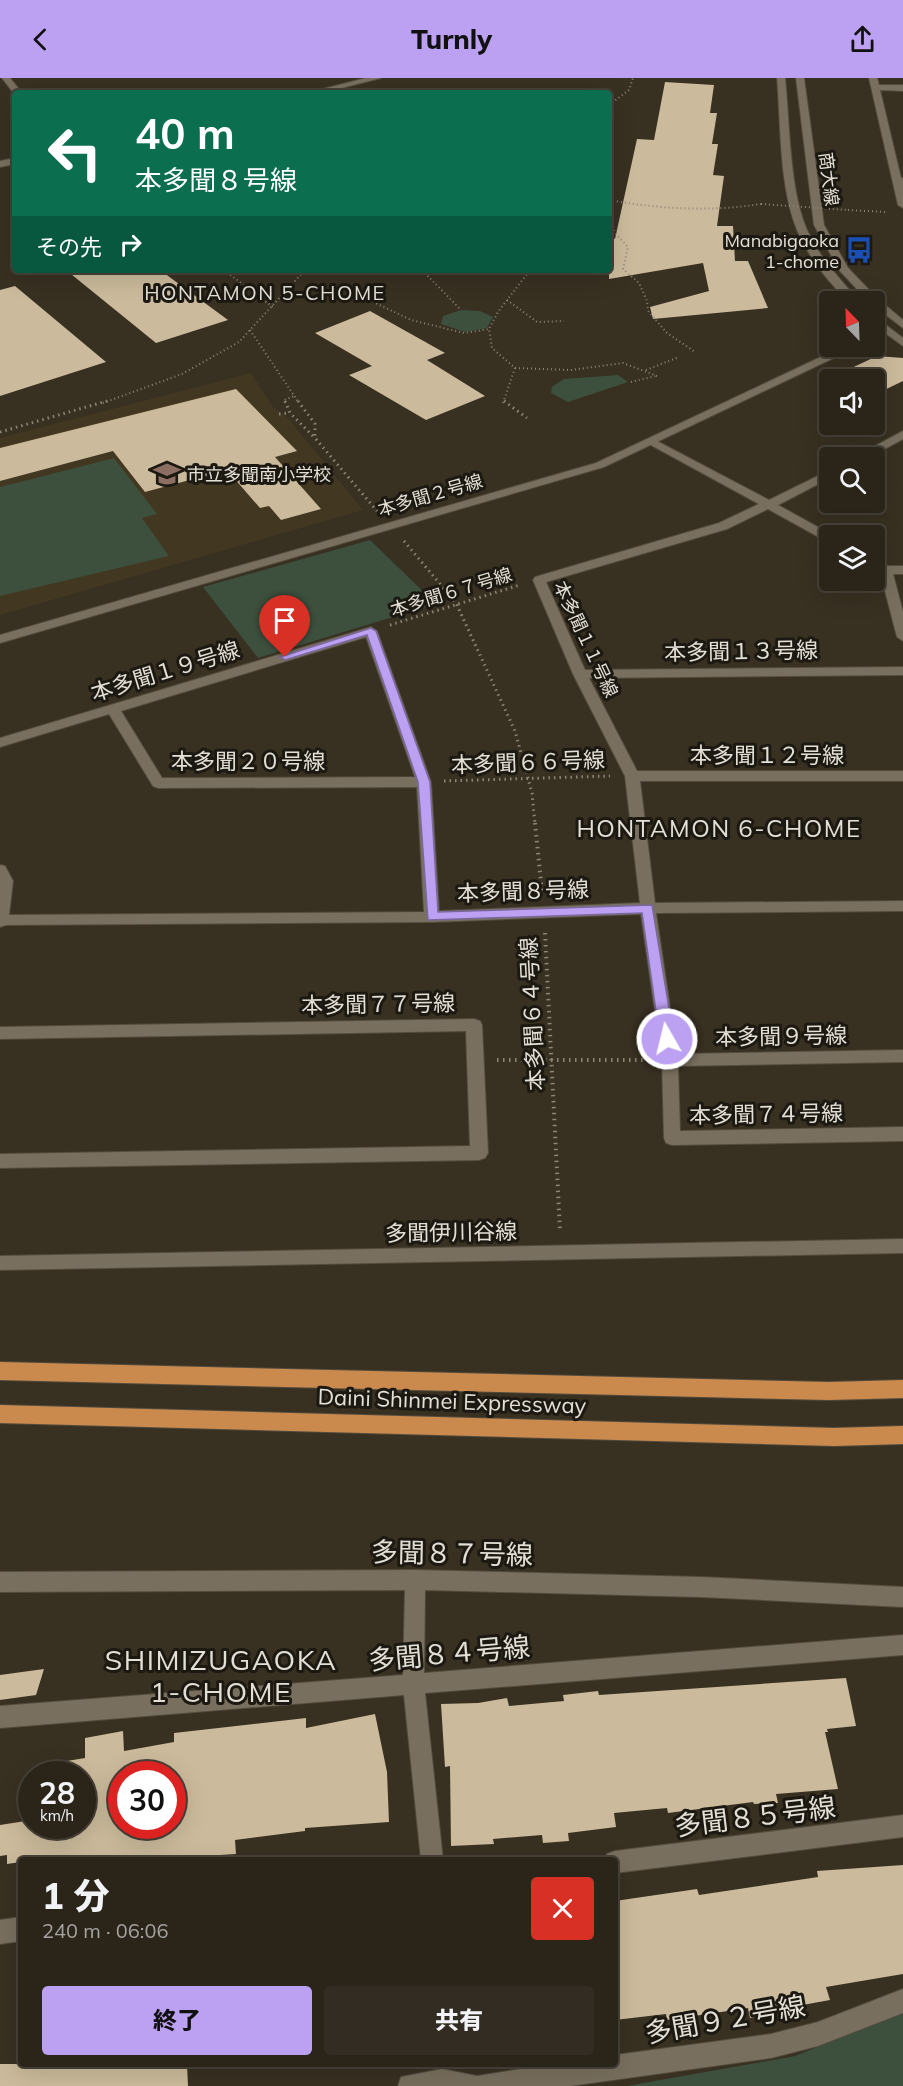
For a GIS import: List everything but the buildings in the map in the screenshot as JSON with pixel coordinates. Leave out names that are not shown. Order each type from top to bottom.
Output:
[{"type":"highway","name":"Daini Shinmei Expressway","points":[[0,1371],[830,1391],[903,1389]]},
{"type":"highway","name":"Daini Shinmei Expressway","points":[[0,1414],[787,1436],[903,1435]]},
{"type":"street","points":[[6,78],[16,90]]},
{"type":"street","points":[[324,90],[377,78]]},
{"type":"street","name":"商大線","points":[[781,78],[793,188],[802,229],[837,285],[843,291]]},
{"type":"street","name":"商大線","points":[[800,78],[819,225],[844,269],[873,300],[903,325]]},
{"type":"street","points":[[903,88],[874,82],[890,135],[903,204]]},
{"type":"street","points":[[885,332],[903,325]]},
{"type":"street","points":[[885,328],[903,344]]},
{"type":"street","name":"本多聞２号線","points":[[0,639],[600,465],[831,357]]},
{"type":"street","points":[[879,447],[903,434]]},
{"type":"street","points":[[653,442],[819,532]]},
{"type":"street","name":"本多聞１１号線","points":[[648,908],[632,776],[580,674],[538,580],[723,526],[819,479]]},
{"type":"street","points":[[885,568],[903,570]]},
{"type":"street","points":[[885,582],[903,637]]},
{"type":"street","points":[[371,631],[424,782],[432,917]]},
{"type":"street","name":"本多聞１９号線","points":[[0,743],[371,631]]},
{"type":"street","name":"本多聞１３号線","points":[[580,674],[903,671]]},
{"type":"street","name":"本多聞２０号線","points":[[113,709],[158,783],[424,782]]},
{"type":"street","name":"本多聞１２号線","points":[[632,776],[903,776]]},
{"type":"street","points":[[0,870],[6,881],[0,921]]},
{"type":"street","name":"本多聞８号線","points":[[0,921],[432,917],[648,908],[903,906]]},
{"type":"street","points":[[648,908],[670,1060]]},
{"type":"street","name":"本多聞７７号線","points":[[0,1033],[474,1025],[479,1153],[0,1161]]},
{"type":"street","name":"本多聞９号線","points":[[670,1060],[903,1056]]},
{"type":"street","name":"本多聞７４号線","points":[[670,1060],[672,1138],[903,1134]]},
{"type":"street","name":"多聞伊川谷線","points":[[0,1263],[903,1246]]},
{"type":"street","points":[[415,1580],[413,1684],[432,1857]]},
{"type":"street","name":"多聞８７号線","points":[[0,1582],[415,1580],[701,1587],[903,1597]]},
{"type":"street","name":"多聞８４号線","points":[[0,1718],[903,1645]]},
{"type":"street","name":"多聞８５号線","points":[[618,1862],[903,1826]]},
{"type":"street","points":[[0,1932],[18,1929]]},
{"type":"street","name":"多聞９２号線","points":[[482,2086],[771,2046],[818,2034],[903,2001]]},
{"type":"street","points":[[410,2086],[442,2072],[472,2086]]},
{"type":"path","points":[[612,103],[629,90],[633,78]]},
{"type":"path","points":[[612,201],[628,204],[733,209],[761,204],[892,212]]},
{"type":"path","points":[[612,226],[615,233],[628,247],[623,269],[639,283],[647,301],[648,311],[667,333],[695,352]]},
{"type":"path","points":[[228,273],[273,307]]},
{"type":"path","points":[[0,432],[86,409],[182,374],[239,342],[302,273]]},
{"type":"path","points":[[425,273],[461,310]]},
{"type":"path","points":[[528,273],[489,329],[492,348],[515,368],[571,370],[623,363],[657,376],[632,382]]},
{"type":"path","points":[[369,300],[411,320],[464,333],[489,329]]},
{"type":"path","points":[[507,300],[537,322],[564,321]]},
{"type":"path","points":[[250,330],[315,424],[315,438]]},
{"type":"path","points":[[646,370],[678,357]]},
{"type":"path","points":[[515,368],[503,403],[527,418]]},
{"type":"path","points":[[279,414],[290,413],[284,400],[294,396]]},
{"type":"path","name":"本多聞６４号線","points":[[290,413],[315,438],[456,603],[515,732],[532,794],[544,912],[561,1252]]},
{"type":"path","name":"本多聞６７号線","points":[[371,631],[456,603],[538,580]]},
{"type":"path","name":"本多聞６６号線","points":[[424,782],[632,776]]},
{"type":"path","points":[[475,1059],[670,1060]]},
{"type":"shaded area","name":"市立多聞南小学校","points":[[251,373],[273,407],[288,418],[363,510],[0,615],[0,438]]},
{"type":"green space","points":[[461,310],[480,311],[493,317],[487,328],[465,332],[441,324],[443,316]]},
{"type":"green space","points":[[618,375],[628,382],[568,402],[551,393],[552,387],[564,379]]},
{"type":"green space","points":[[114,458],[157,514],[142,518],[169,556],[0,596],[0,487]]},
{"type":"green space","points":[[370,540],[436,604],[258,658],[203,587]]},
{"type":"green space","points":[[903,2013],[903,2086],[627,2086],[795,2056]]},
{"type":"place","name":"Manabigaoka 1-chome","points":[[859,250]]},
{"type":"place","name":"市立多聞南小学校","points":[[167,474]]},
{"type":"district","name":"HONTAMON 5-CHOME","points":[[265,292]]},
{"type":"district","name":"HONTAMON 6-CHOME","points":[[719,828]]},
{"type":"district","name":"SHIMIZUGAOKA 1-CHOME","points":[[221,1675]]},
{"type":"route","points":[[285,657],[371,631],[424,782],[432,917],[648,908],[667,1039]]}]
